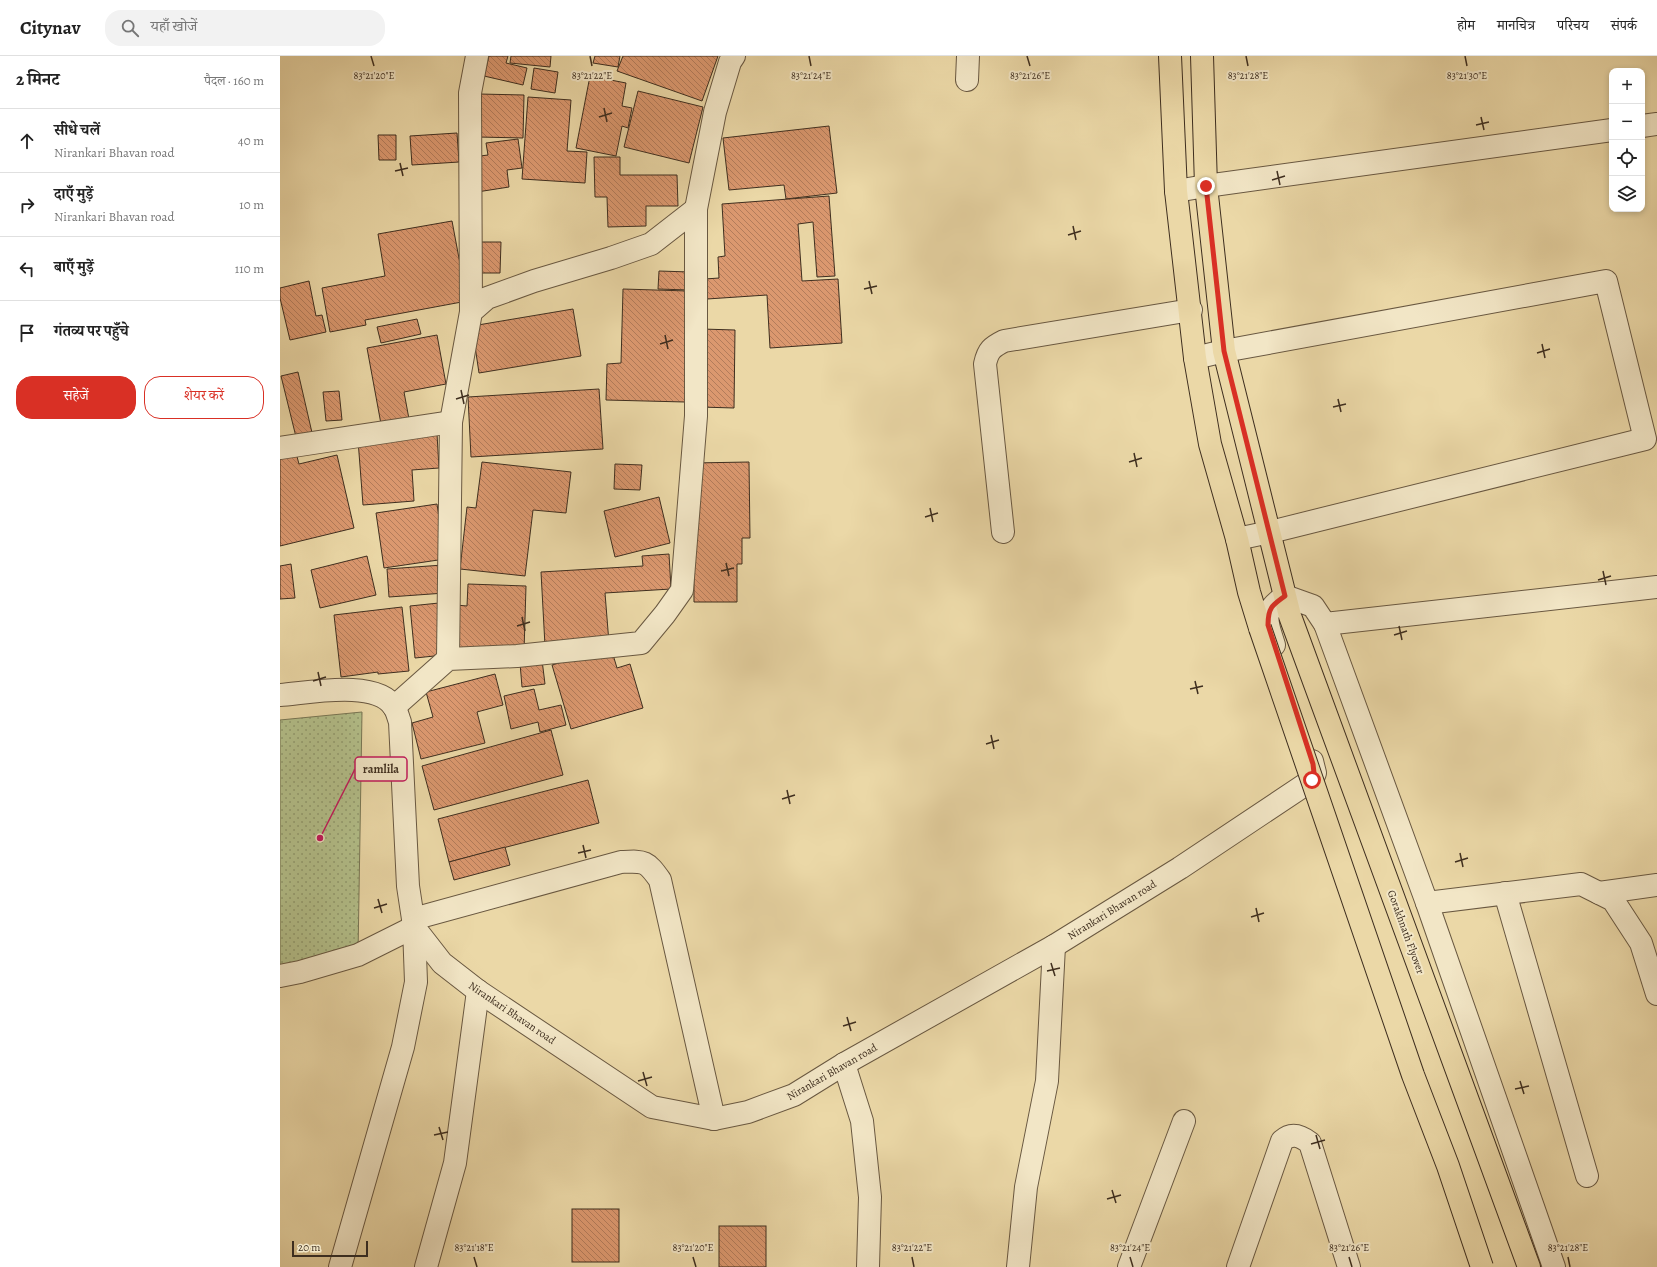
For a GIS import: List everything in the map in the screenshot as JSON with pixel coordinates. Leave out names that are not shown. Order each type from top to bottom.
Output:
[{"type":"main road","points":[[1170,56],[1176,191],[1195,358],[1210,444],[1260,628],[1413,1075],[1448,1166],[1482,1267]]},
{"type":"main road","name":"Gorakhnath Flyover","points":[[1202,56],[1206,186],[1224,351],[1288,606],[1529,1267]]},
{"type":"street","points":[[448,659],[451,422],[470,312],[470,93],[477,56]]},
{"type":"street","points":[[280,695],[354,689],[371,692],[382,696],[394,706],[448,659],[517,656],[641,644],[665,614],[682,590],[696,416],[696,209],[716,112],[730,62],[734,56]]},
{"type":"street","points":[[967,80],[968,56]]},
{"type":"street","points":[[1645,126],[1657,124]]},
{"type":"street","points":[[1176,191],[1609,130]]},
{"type":"street","points":[[470,312],[487,298],[534,281],[611,258],[651,244],[696,209]]},
{"type":"street","points":[[1195,358],[1224,351],[1606,281],[1645,439],[1237,539]]},
{"type":"street","points":[[1003,532],[985,364],[987,353],[994,346],[1004,341],[1190,310]]},
{"type":"street","points":[[280,448],[451,422]]},
{"type":"street","points":[[1324,624],[1657,588]]},
{"type":"street","name":"Nirankari Bhavan road","points":[[394,706],[400,722],[408,886],[414,923],[442,963],[478,992],[652,1107],[714,1120],[748,1112],[794,1095],[844,1064],[1054,946],[1180,868],[1312,780],[1314,773],[1313,764],[1268,625],[1268,614],[1272,605],[1288,606]]},
{"type":"street","points":[[1288,606],[1313,606],[1324,624],[1427,903],[1554,1267]]},
{"type":"street","points":[[280,976],[300,972],[358,955],[414,923],[621,862],[640,861],[651,867],[660,880],[714,1120]]},
{"type":"street","points":[[1427,903],[1581,884],[1613,900],[1641,943],[1657,994]]},
{"type":"street","points":[[1599,893],[1657,885]]},
{"type":"street","points":[[1505,893],[1587,1176]]},
{"type":"street","points":[[340,1267],[403,1047],[416,982],[414,923]]},
{"type":"street","points":[[1018,1267],[1026,1187],[1048,1081],[1054,946]]},
{"type":"street","points":[[426,1267],[455,1163],[478,992]]},
{"type":"street","points":[[844,1064],[862,1121],[870,1197],[868,1267]]},
{"type":"street","points":[[1129,1267],[1184,1121]]},
{"type":"street","points":[[1238,1267],[1282,1141],[1287,1136],[1296,1135],[1304,1138],[1310,1143],[1349,1267]]},
{"type":"green space","points":[[362,712],[358,955],[280,975],[280,720]]},
{"type":"building","points":[[489,56],[508,56],[506,63],[527,68],[523,85],[484,76]]},
{"type":"building","points":[[511,56],[551,56],[550,67],[510,63]]},
{"type":"building","points":[[595,56],[620,56],[618,67],[593,63]]},
{"type":"building","points":[[623,56],[718,56],[702,101],[617,71]]},
{"type":"building","points":[[534,68],[558,72],[555,93],[531,89]]},
{"type":"building","points":[[590,76],[626,83],[622,106],[632,108],[628,128],[622,126],[616,156],[576,148]]},
{"type":"building","points":[[638,91],[703,107],[689,163],[624,147]]},
{"type":"building","points":[[479,94],[524,95],[523,138],[478,137]]},
{"type":"building","points":[[528,97],[571,100],[567,151],[587,152],[585,183],[522,179]]},
{"type":"building","points":[[829,126],[837,193],[786,199],[784,185],[729,190],[723,138]]},
{"type":"building","points":[[457,133],[459,162],[412,165],[410,136]]},
{"type":"building","points":[[378,135],[396,135],[396,160],[379,160]]},
{"type":"building","points":[[518,139],[522,168],[507,170],[509,187],[477,192],[472,157],[488,155],[486,143]]},
{"type":"building","points":[[594,157],[620,157],[620,175],[677,175],[678,206],[646,206],[646,226],[608,227],[607,197],[595,197]]},
{"type":"building","points":[[829,196],[835,276],[817,277],[813,222],[798,224],[802,281],[838,279],[842,343],[770,348],[767,295],[707,299],[705,279],[719,278],[718,257],[725,256],[722,204]]},
{"type":"building","points":[[452,221],[467,301],[365,320],[366,325],[330,332],[322,288],[385,276],[378,234]]},
{"type":"building","points":[[474,242],[501,242],[500,273],[474,273]]},
{"type":"building","points":[[659,271],[690,272],[689,290],[658,289]]},
{"type":"building","points":[[309,281],[316,316],[322,315],[326,332],[290,340],[280,298],[280,288]]},
{"type":"building","points":[[623,289],[688,291],[685,402],[606,400],[607,364],[621,363]]},
{"type":"building","points":[[573,309],[581,356],[479,373],[472,326]]},
{"type":"building","points":[[417,319],[421,334],[381,343],[377,327]]},
{"type":"building","points":[[702,329],[735,330],[734,408],[700,407]]},
{"type":"building","points":[[437,335],[446,384],[404,392],[409,419],[381,424],[367,348]]},
{"type":"building","points":[[298,372],[313,437],[297,441],[281,376]]},
{"type":"building","points":[[599,389],[603,449],[471,457],[468,397]]},
{"type":"building","points":[[339,391],[342,420],[326,421],[323,392]]},
{"type":"building","points":[[437,434],[439,468],[412,470],[414,501],[363,505],[358,440]]},
{"type":"building","points":[[296,453],[299,464],[337,455],[354,528],[280,546],[280,456]]},
{"type":"building","points":[[482,462],[571,472],[566,513],[533,510],[525,576],[460,569],[467,507],[476,508]]},
{"type":"building","points":[[749,462],[750,538],[742,538],[742,564],[737,564],[737,602],[694,602],[693,463]]},
{"type":"building","points":[[615,464],[642,465],[640,490],[614,489]]},
{"type":"building","points":[[659,497],[670,543],[615,557],[604,511]]},
{"type":"building","points":[[437,504],[445,559],[384,568],[376,513]]},
{"type":"building","points":[[669,554],[671,589],[605,593],[609,643],[545,646],[541,572],[643,566],[642,556]]},
{"type":"building","points":[[367,556],[376,595],[320,608],[311,570]]},
{"type":"building","points":[[291,564],[295,598],[280,599],[280,566]]},
{"type":"building","points":[[443,565],[445,593],[389,597],[387,569]]},
{"type":"building","points":[[468,584],[526,586],[524,652],[455,650],[456,605],[467,606]]},
{"type":"building","points":[[439,603],[444,655],[415,658],[410,606]]},
{"type":"building","points":[[402,607],[409,671],[378,674],[378,672],[341,677],[334,615]]},
{"type":"building","points":[[611,648],[617,668],[630,664],[643,708],[571,729],[552,665]]},
{"type":"building","points":[[542,660],[545,684],[522,687],[520,663]]},
{"type":"building","points":[[495,674],[503,705],[477,712],[485,743],[421,759],[412,723],[433,717],[426,692]]},
{"type":"building","points":[[534,689],[539,710],[561,705],[566,725],[540,732],[538,722],[511,729],[504,696]]},
{"type":"building","points":[[551,730],[563,775],[434,810],[422,766]]},
{"type":"building","points":[[588,780],[599,823],[449,862],[438,819]]},
{"type":"building","points":[[505,847],[510,865],[454,880],[449,862]]},
{"type":"building","points":[[572,1209],[619,1209],[619,1262],[572,1262]]},
{"type":"building","points":[[719,1226],[766,1226],[766,1267],[719,1267]]},
{"type":"place","name":"ramlila","points":[[320,838]]},
{"type":"route","points":[[1206,186],[1224,351],[1285,596],[1272,605],[1268,614],[1268,625],[1313,764],[1314,773],[1312,780]]}]
